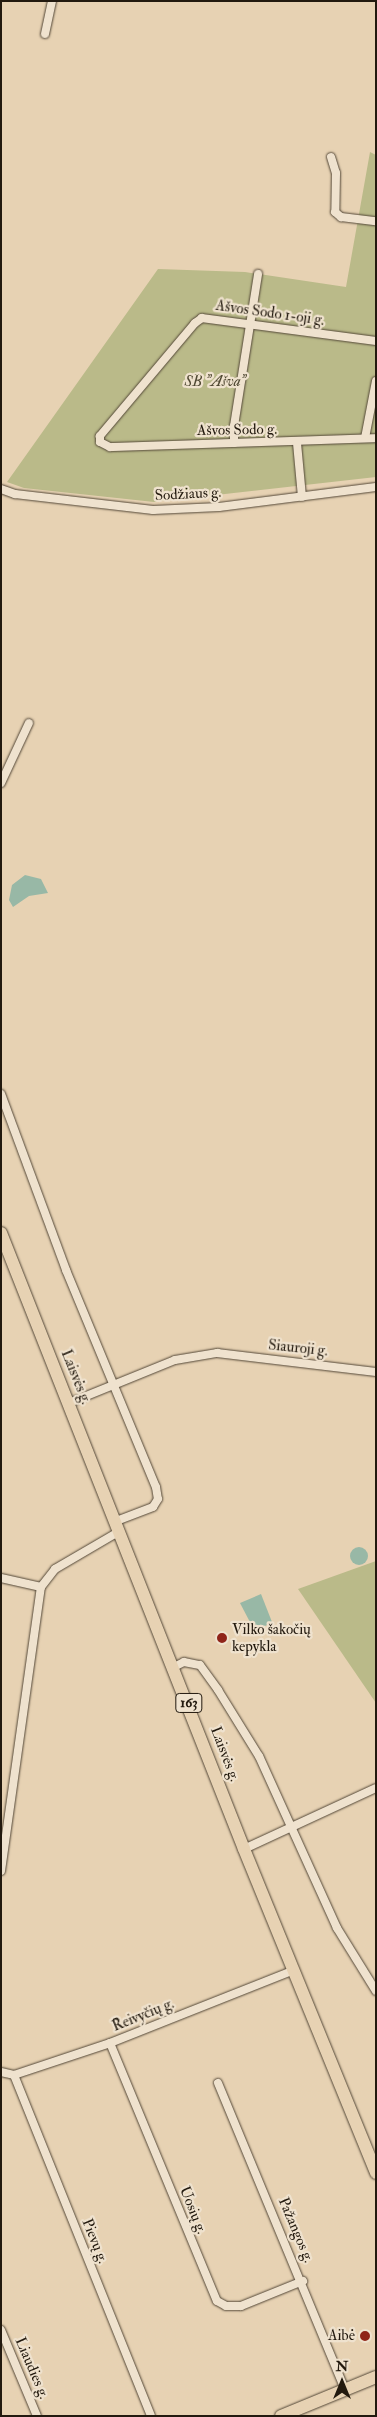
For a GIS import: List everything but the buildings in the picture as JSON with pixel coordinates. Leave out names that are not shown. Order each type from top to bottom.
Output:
[{"type":"main road","name":"Laisvės g.","points":[[1,1233],[174,1667],[292,1971],[376,2173]]},
{"type":"main road","points":[[281,2416],[376,2376]]},
{"type":"street","points":[[45,34],[52,1]]},
{"type":"street","points":[[331,157],[336,173],[335,212],[340,218],[376,221]]},
{"type":"street","points":[[234,443],[234,426],[258,274]]},
{"type":"street","name":"Ašvos Sodo 1-oji g.","points":[[100,442],[103,429],[195,322],[212,318],[376,341]]},
{"type":"street","points":[[365,438],[376,381]]},
{"type":"street","name":"Ašvos Sodo g.","points":[[100,442],[110,447],[297,443],[376,438]]},
{"type":"street","points":[[297,443],[302,497]]},
{"type":"street","name":"Sodžiaus g.","points":[[1,489],[63,501],[153,510],[302,497],[376,487]]},
{"type":"street","points":[[1,784],[29,723]]},
{"type":"street","points":[[1,1094],[5,1112],[66,1270],[140,1444],[158,1499],[152,1507],[118,1526],[55,1569],[41,1587],[1,1871]]},
{"type":"street","name":"Siauroji g.","points":[[69,1403],[175,1360],[217,1353],[376,1372]]},
{"type":"street","points":[[1,1578],[41,1587]]},
{"type":"street","points":[[174,1667],[191,1662],[206,1671],[258,1756],[336,1928],[376,1991]]},
{"type":"street","points":[[244,1849],[291,1829],[376,1788]]},
{"type":"street","name":"Reivyčių g.","points":[[14,2075],[110,2043],[292,1971]]},
{"type":"street","name":"Uosių g.","points":[[110,2043],[217,2301],[226,2306],[241,2306],[303,2281]]},
{"type":"street","points":[[1,2072],[14,2075]]},
{"type":"street","name":"Pievų g.","points":[[14,2075],[151,2416]]},
{"type":"street","name":"Pažangos g.","points":[[218,2083],[303,2281],[345,2389]]},
{"type":"street","name":"Liaudies g.","points":[[1,2330],[37,2416]]},
{"type":"green space","name":"SB \"Ašva\"","points":[[370,152],[376,155],[376,477],[154,502],[24,488],[7,482],[158,269],[245,272],[346,287]]},
{"type":"green space","points":[[376,1561],[376,1703],[298,1589]]},
{"type":"shaded area","points":[[25,875],[41,879],[48,893],[29,896],[13,907],[9,900],[12,885]]},
{"type":"shaded area","points":[[355,1547],[363,1547],[368,1552],[366,1563],[355,1565],[350,1560],[350,1552]]},
{"type":"shaded area","points":[[261,1594],[272,1622],[260,1629],[252,1626],[240,1603]]},
{"type":"place","name":"Vilko šakočių kepykla","points":[[222,1638]]},
{"type":"place","name":"Aibė","points":[[365,2336]]}]
